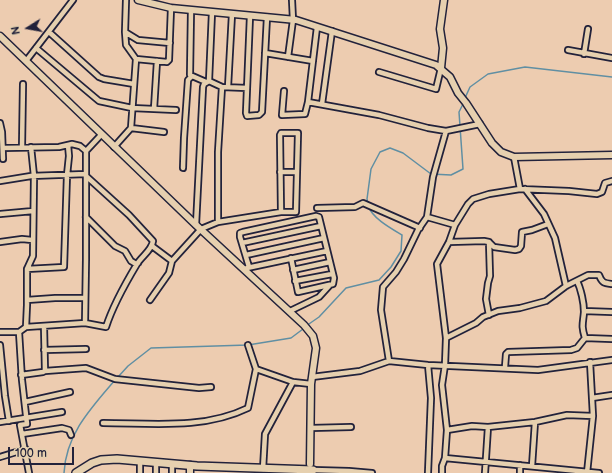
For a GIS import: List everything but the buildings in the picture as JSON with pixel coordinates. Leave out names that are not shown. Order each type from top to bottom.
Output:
[{"type":"main road","points":[[139,0],[171,8],[293,20],[436,65],[450,77],[458,93],[492,143],[501,152],[514,157],[612,155]]},
{"type":"main road","points":[[440,68],[443,48],[440,29],[444,0]]},
{"type":"main road","points":[[0,36],[198,227],[247,268],[304,325],[313,336],[316,348],[312,381],[310,470],[250,471],[190,469],[172,464],[117,459],[101,460],[92,463],[77,472]]},
{"type":"street","points":[[26,61],[73,0]]},
{"type":"street","points":[[114,147],[131,128],[136,60],[126,45],[126,0]]},
{"type":"street","points":[[288,57],[293,20],[292,0]]},
{"type":"street","points":[[136,60],[168,61],[171,8]]},
{"type":"street","points":[[183,168],[188,80],[191,77],[191,10]]},
{"type":"street","points":[[150,300],[169,273],[172,261],[198,227],[203,87],[208,82],[212,12]]},
{"type":"street","points":[[228,87],[232,14]]},
{"type":"street","points":[[250,16],[246,115],[259,115],[262,112],[267,17]]},
{"type":"street","points":[[284,91],[282,113],[284,115],[305,114],[308,102],[317,27]]},
{"type":"street","points":[[584,54],[588,29]]},
{"type":"street","points":[[49,32],[99,77],[134,84]]},
{"type":"street","points":[[125,32],[138,40],[170,44]]},
{"type":"street","points":[[322,104],[332,32]]},
{"type":"street","points":[[36,48],[99,102],[132,108],[176,110]]},
{"type":"street","points":[[568,50],[612,58]]},
{"type":"street","points":[[265,53],[313,61]]},
{"type":"street","points":[[154,109],[157,61]]},
{"type":"street","points":[[379,72],[436,89],[440,68]]},
{"type":"street","points":[[191,77],[222,87],[247,88]]},
{"type":"street","points":[[22,148],[23,84]]},
{"type":"street","points":[[218,222],[218,152],[222,87]]},
{"type":"street","points":[[308,102],[379,115],[428,128],[446,130],[480,124]]},
{"type":"street","points":[[0,123],[3,159]]},
{"type":"street","points":[[131,128],[164,132]]},
{"type":"street","points":[[389,361],[381,310],[383,287],[396,272],[404,259],[426,217],[433,177],[446,130]]},
{"type":"street","points":[[198,227],[218,222],[281,212],[294,212],[296,210],[299,134],[296,133],[282,133],[280,135],[281,212]]},
{"type":"street","points":[[85,323],[86,151],[102,135]]},
{"type":"street","points":[[3,148],[59,147],[72,144],[91,146]]},
{"type":"street","points":[[27,269],[64,267],[69,156],[68,145]]},
{"type":"street","points":[[80,146],[86,151]]},
{"type":"street","points":[[26,327],[27,269],[33,256],[32,240],[34,227],[34,176],[31,147]]},
{"type":"street","points":[[514,157],[523,189],[544,214],[555,238],[566,286]]},
{"type":"street","points":[[280,172],[297,172]]},
{"type":"street","points":[[0,180],[34,176],[86,175],[153,241],[152,246],[138,263],[111,311],[106,326],[85,323],[26,327],[19,332],[0,332]]},
{"type":"street","points":[[442,473],[442,466],[446,458],[447,430],[442,385],[446,338],[438,264],[449,242],[455,225],[468,204],[473,199],[489,194],[523,189],[597,194],[602,192],[605,183],[612,182]]},
{"type":"street","points":[[317,208],[354,207],[363,203],[420,228]]},
{"type":"street","points":[[0,214],[33,211]]},
{"type":"street","points":[[291,258],[297,291],[300,293],[329,286],[334,283],[330,262],[319,217],[316,216],[240,233],[246,255],[247,268],[291,258],[327,251]]},
{"type":"street","points":[[86,217],[114,246],[125,251],[131,261],[136,264],[138,263]]},
{"type":"street","points":[[426,217],[455,225]]},
{"type":"street","points":[[449,242],[480,240],[489,242],[494,247],[515,250],[519,249],[521,246],[522,232],[548,224]]},
{"type":"street","points":[[242,243],[321,226]]},
{"type":"street","points":[[246,255],[324,238]]},
{"type":"street","points":[[0,242],[22,239],[32,240]]},
{"type":"street","points":[[488,315],[486,299],[490,276],[489,242]]},
{"type":"street","points":[[152,246],[172,261]]},
{"type":"street","points":[[293,270],[330,262]]},
{"type":"street","points":[[295,281],[332,274]]},
{"type":"street","points":[[446,338],[476,323],[483,317],[498,311],[520,308],[546,301],[566,286],[588,275],[598,274],[602,282],[612,284]]},
{"type":"street","points":[[577,281],[581,290],[584,311],[582,328],[585,338]]},
{"type":"street","points":[[290,311],[315,300],[322,295],[329,286]]},
{"type":"street","points":[[27,300],[86,298]]},
{"type":"street","points":[[584,311],[612,312]]},
{"type":"street","points":[[44,326],[45,371]]},
{"type":"street","points":[[19,332],[21,375],[27,418],[27,424],[20,425],[26,449],[29,473]]},
{"type":"street","points":[[585,338],[612,339]]},
{"type":"street","points":[[505,367],[506,354],[508,352],[570,350],[577,348],[585,338]]},
{"type":"street","points":[[0,345],[9,421]]},
{"type":"street","points":[[103,423],[186,424],[220,418],[248,408],[256,369],[248,345]]},
{"type":"street","points":[[44,350],[86,349]]},
{"type":"street","points":[[256,369],[293,382],[312,381],[360,371],[389,361],[428,365],[505,367],[538,370],[612,360]]},
{"type":"street","points":[[587,473],[593,416],[590,362]]},
{"type":"street","points":[[428,365],[431,398],[428,473]]},
{"type":"street","points":[[21,375],[45,371],[86,368],[115,379],[199,388],[211,387]]},
{"type":"street","points":[[265,470],[265,434],[293,382]]},
{"type":"street","points":[[25,402],[70,392]]},
{"type":"street","points":[[592,398],[612,395]]},
{"type":"street","points":[[0,422],[62,412]]},
{"type":"street","points":[[447,430],[472,426],[488,427],[535,422],[567,415],[593,416]]},
{"type":"street","points":[[532,466],[535,422]]},
{"type":"street","points":[[311,428],[351,427]]},
{"type":"street","points":[[485,473],[488,427]]},
{"type":"street","points":[[22,434],[62,428],[69,430],[71,435]]},
{"type":"street","points":[[0,457],[26,449]]},
{"type":"street","points":[[446,458],[599,473]]},
{"type":"street","points":[[140,462],[140,473]]},
{"type":"street","points":[[156,463],[156,473]]},
{"type":"street","points":[[172,464],[172,473]]},
{"type":"street","points":[[520,465],[520,473]]},
{"type":"street","points":[[310,470],[372,473]]},
{"type":"waterway","points":[[465,98],[470,87],[488,74],[525,67],[612,77]]},
{"type":"waterway","points":[[368,204],[367,199],[371,169],[380,152],[390,148],[403,153],[431,174],[451,175],[463,169],[459,112],[464,102]]},
{"type":"waterway","points":[[306,326],[319,317],[346,288],[379,280],[391,267],[401,251],[402,235],[378,219],[369,207]]},
{"type":"waterway","points":[[118,377],[128,366],[151,348],[248,345],[291,338],[303,329]]},
{"type":"waterway","points":[[64,473],[69,446],[81,422],[115,380]]}]
